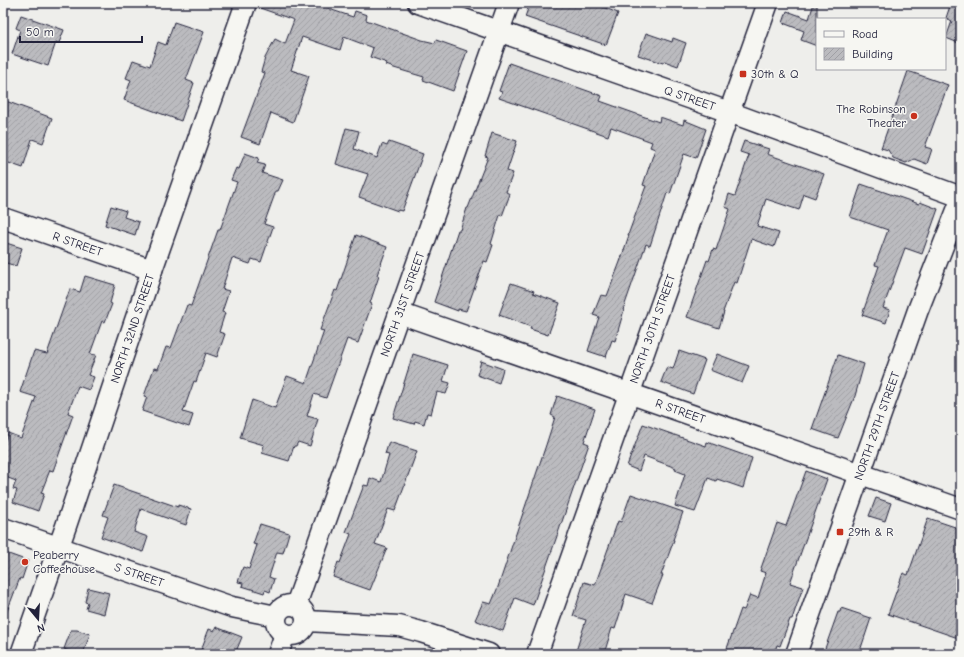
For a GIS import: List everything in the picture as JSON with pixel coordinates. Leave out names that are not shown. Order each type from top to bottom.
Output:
[{"type":"street","name":"NORTH 32ND STREET","points":[[21,654],[48,574],[59,548],[152,270],[246,3]]},
{"type":"street","name":"Q STREET","points":[[418,3],[729,112],[961,199]]},
{"type":"street","name":"NORTH 31ST STREET","points":[[285,634],[290,635],[300,633],[306,625],[301,613],[399,313],[509,3]]},
{"type":"street","name":"NORTH 30TH STREET","points":[[537,654],[768,3]]},
{"type":"street","name":"NORTH 29TH STREET","points":[[796,654],[918,310],[961,199]]},
{"type":"street","name":"R STREET","points":[[3,218],[152,270]]},
{"type":"street","name":"R STREET","points":[[399,313],[961,509]]},
{"type":"street","name":"S STREET","points":[[3,528],[232,607],[276,616]]},
{"type":"street","points":[[278,654],[285,634],[277,625],[276,616],[278,612],[286,606],[301,613],[399,626],[489,654]]},
{"type":"building","points":[[257,3],[331,3],[329,9],[353,17],[355,11],[367,15],[366,20],[422,40],[435,43],[436,40],[467,51],[453,91],[423,80],[424,77],[386,65],[387,63],[370,57],[373,48],[344,37],[340,50],[302,37],[291,70],[309,76],[293,122],[271,113],[260,144],[241,137],[265,73],[261,72],[265,58],[275,39],[285,44],[294,20],[257,7]]},
{"type":"building","points":[[530,3],[592,3],[618,13],[606,45],[525,17]]},
{"type":"building","points":[[814,3],[817,3],[816,46],[801,40],[804,31],[783,23],[787,11],[809,19]]},
{"type":"building","points":[[951,3],[961,3],[961,44],[946,38],[952,21],[946,18]]},
{"type":"building","points":[[21,15],[64,30],[59,43],[56,42],[48,66],[12,54],[20,30],[16,28]]},
{"type":"building","points":[[174,22],[204,32],[186,80],[194,83],[181,121],[124,100],[131,80],[126,78],[133,60],[150,66],[158,42],[166,45]]},
{"type":"building","points":[[646,33],[672,42],[673,38],[686,43],[678,66],[638,55]]},
{"type":"building","points":[[509,63],[602,96],[600,101],[659,122],[660,117],[683,125],[684,120],[706,129],[696,158],[684,154],[670,194],[667,193],[650,246],[646,244],[623,310],[615,341],[612,340],[606,357],[588,351],[599,317],[593,315],[601,295],[607,296],[620,262],[646,186],[643,185],[655,149],[650,147],[652,142],[611,127],[608,136],[499,98],[502,92],[499,91]]},
{"type":"building","name":"The Robinson Theater","points":[[908,71],[948,85],[925,147],[932,149],[927,164],[914,159],[906,163],[893,158],[888,150],[881,148]]},
{"type":"building","points":[[3,100],[52,118],[43,143],[32,139],[23,168],[3,161]]},
{"type":"building","points":[[346,128],[359,131],[354,149],[377,158],[382,144],[387,146],[389,142],[423,154],[402,211],[398,211],[359,197],[368,174],[336,164]]},
{"type":"building","points":[[492,133],[517,141],[507,171],[513,173],[506,192],[510,194],[502,216],[500,215],[491,244],[493,245],[487,262],[484,261],[466,311],[458,309],[458,311],[434,302],[458,230],[460,230],[467,208],[488,157],[485,156]]},
{"type":"building","points":[[744,141],[769,149],[767,154],[824,174],[815,198],[804,194],[799,210],[766,199],[757,226],[779,233],[774,247],[751,239],[737,283],[734,282],[719,328],[687,317],[707,260],[709,261],[713,249],[716,250],[730,209],[725,207],[729,194],[735,196],[749,155],[740,152]]},
{"type":"building","points":[[245,153],[259,158],[257,163],[265,165],[262,173],[283,180],[278,191],[276,191],[264,224],[273,227],[261,262],[252,259],[250,264],[232,258],[222,289],[229,291],[222,312],[225,313],[219,332],[225,334],[217,357],[206,353],[196,382],[194,381],[183,412],[193,415],[189,427],[142,411],[147,397],[144,396],[154,368],[158,369],[166,347],[171,348],[187,305],[191,306],[237,182],[231,180],[236,168],[239,169]]},
{"type":"building","points":[[861,184],[938,209],[922,254],[905,248],[883,308],[890,310],[886,323],[862,315],[879,266],[875,265],[888,230],[850,217]]},
{"type":"building","points":[[111,206],[126,211],[124,217],[139,222],[135,235],[105,225]]},
{"type":"building","points":[[356,235],[387,247],[377,275],[379,276],[370,303],[372,304],[358,343],[347,339],[326,398],[314,394],[307,416],[318,419],[310,446],[298,442],[296,446],[294,446],[289,461],[262,453],[264,445],[240,438],[252,400],[275,408],[287,376],[306,383],[324,331],[320,330],[335,290],[337,291]]},
{"type":"building","points":[[3,242],[22,248],[16,266],[3,262]]},
{"type":"building","points":[[85,276],[115,285],[110,303],[112,304],[105,322],[102,321],[90,354],[96,355],[88,375],[94,377],[89,390],[78,386],[68,413],[73,415],[53,471],[50,470],[41,493],[44,494],[38,511],[13,502],[17,490],[13,489],[16,481],[3,476],[3,447],[8,433],[21,438],[36,397],[20,392],[34,351],[47,354],[70,289],[80,292]]},
{"type":"building","points":[[511,283],[534,291],[533,293],[560,303],[548,335],[530,329],[531,327],[499,315]]},
{"type":"building","points":[[679,351],[705,360],[693,394],[661,382],[667,367],[673,369]]},
{"type":"building","points":[[413,354],[448,365],[443,381],[450,383],[446,394],[437,392],[431,414],[427,413],[424,424],[415,421],[414,424],[393,418]]},
{"type":"building","points":[[717,354],[749,366],[742,383],[710,370]]},
{"type":"building","points":[[838,355],[864,364],[855,396],[838,438],[812,429]]},
{"type":"building","points":[[481,361],[503,369],[499,383],[477,375]]},
{"type":"building","points":[[557,396],[595,409],[584,442],[589,444],[533,605],[515,598],[503,631],[475,620],[483,602],[491,604],[498,587],[555,417],[551,415]]},
{"type":"building","points":[[643,424],[706,446],[707,442],[752,458],[743,488],[717,479],[716,481],[708,478],[695,512],[675,506],[685,474],[675,470],[676,468],[644,456],[639,471],[627,466]]},
{"type":"building","points":[[389,442],[417,451],[395,511],[388,509],[375,544],[387,548],[370,590],[333,577],[351,534],[346,532],[364,485],[368,486],[370,478],[381,482],[389,455],[385,454]]},
{"type":"building","points":[[806,471],[827,479],[790,583],[803,587],[792,619],[790,619],[780,646],[777,645],[774,654],[725,654],[741,609],[744,610],[750,595],[758,598],[766,573],[760,571],[777,523],[786,526]]},
{"type":"building","points":[[114,485],[178,507],[178,505],[191,509],[186,525],[141,509],[134,532],[148,537],[143,552],[101,537],[108,517],[103,515]]},
{"type":"building","points":[[631,494],[683,512],[661,575],[663,575],[652,603],[626,594],[615,629],[612,628],[604,654],[575,654],[586,620],[573,616],[584,582],[595,585],[618,521],[621,522]]},
{"type":"building","points":[[876,498],[891,503],[885,521],[869,516]]},
{"type":"building","points":[[928,518],[961,529],[961,639],[888,614],[903,573],[908,575]]},
{"type":"building","points":[[260,524],[289,533],[283,553],[277,552],[269,577],[274,579],[270,592],[265,590],[264,593],[242,586],[243,583],[238,582],[243,567],[249,569],[257,545],[253,544]]},
{"type":"building","points":[[3,552],[28,561],[22,579],[20,578],[4,619]]},
{"type":"building","points":[[88,588],[109,593],[104,614],[86,609],[88,603],[85,602]]},
{"type":"building","points":[[841,608],[871,618],[859,654],[823,654],[838,612],[840,612]]},
{"type":"building","points":[[216,627],[242,637],[235,654],[211,654],[201,650],[209,629],[214,631]]},
{"type":"building","points":[[71,630],[77,630],[90,634],[83,654],[77,654],[64,649]]},
{"type":"place","name":"30th & Q","points":[[743,74]]},
{"type":"place","name":"The Robinson Theater","points":[[914,116]]},
{"type":"place","name":"29th & R","points":[[840,532]]},
{"type":"place","name":"Peaberry Coffeehouse","points":[[25,562]]}]
